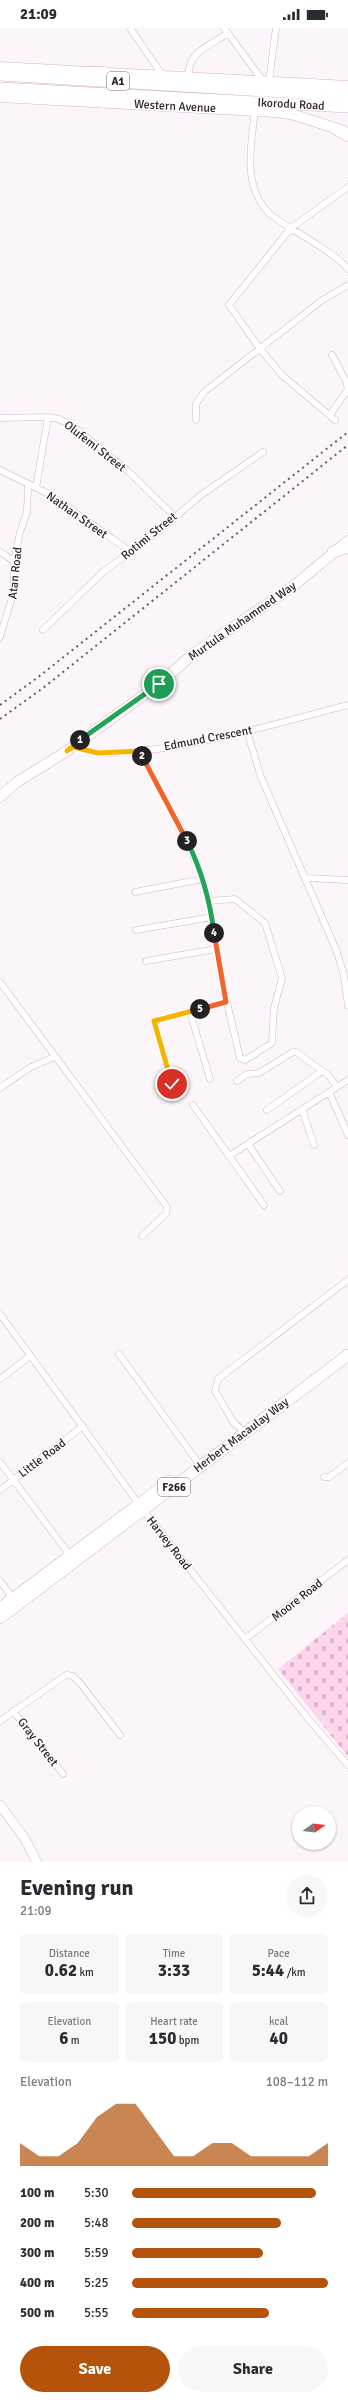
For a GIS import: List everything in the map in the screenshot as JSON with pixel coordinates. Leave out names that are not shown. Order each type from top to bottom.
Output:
[{"type":"highway","points":[[21,72],[104,76]]},
{"type":"highway","name":"Western Avenue","points":[[0,75],[21,72],[104,76],[235,96]]},
{"type":"highway","name":"Western Avenue","points":[[0,88],[37,94],[103,98],[235,96]]},
{"type":"highway","points":[[37,94],[103,98]]},
{"type":"highway","name":"Ikorodu Road","points":[[235,96],[348,96]]},
{"type":"highway","name":"Ikorodu Road","points":[[235,96],[348,107]]},
{"type":"highway","points":[[336,129],[348,136]]},
{"type":"highway","points":[[333,552],[348,547]]},
{"type":"highway","name":"Herbert Macaulay Way","points":[[0,1618],[104,1538],[197,1461],[348,1348]]},
{"type":"highway","name":"Herbert Macaulay Way","points":[[0,1608],[70,1554],[141,1507],[348,1355]]},
{"type":"main road","name":"Western Avenue","points":[[0,67],[21,72]]},
{"type":"main road","name":"Western Avenue","points":[[104,76],[189,77],[348,86]]},
{"type":"main road","name":"Western Avenue","points":[[0,97],[37,94]]},
{"type":"main road","name":"Western Avenue","points":[[103,98],[295,115],[336,129],[348,131]]},
{"type":"main road","name":"Murtula Muhammed Way","points":[[0,797],[17,782],[67,751],[159,684],[192,655],[292,587],[348,541]]},
{"type":"street","points":[[130,28],[163,77]]},
{"type":"street","points":[[266,81],[276,28]]},
{"type":"street","points":[[189,77],[190,64],[194,54],[226,30],[266,81]]},
{"type":"street","points":[[255,111],[250,170],[253,185],[259,200],[268,212],[340,260],[348,269]]},
{"type":"street","points":[[335,420],[293,386],[260,350],[228,305],[291,228],[348,187]]},
{"type":"street","points":[[196,420],[196,404],[199,397],[321,301],[348,285]]},
{"type":"street","points":[[330,415],[348,389],[346,381],[332,355]]},
{"type":"street","points":[[36,488],[48,417]]},
{"type":"street","name":"Olufemi Street","points":[[0,418],[48,417],[59,419],[73,426],[98,446],[174,516]]},
{"type":"street","name":"Rotimi Street","points":[[43,630],[104,572],[131,552],[174,516],[263,452]]},
{"type":"street","name":"Nathan Street","points":[[0,470],[60,501],[131,552]]},
{"type":"street","name":"Atan Road","points":[[0,637],[14,591],[14,561],[20,532],[27,512],[28,485]]},
{"type":"street","points":[[0,552],[14,561]]},
{"type":"street","name":"Edmund Crescent","points":[[67,751],[73,747],[98,753],[139,751],[247,731],[348,705]]},
{"type":"street","points":[[247,731],[261,777],[341,962],[348,1006]]},
{"type":"street","points":[[139,751],[183,833],[203,879],[212,917],[216,949],[226,1002],[242,1061],[272,1043],[274,1008],[282,978],[266,927],[235,899],[209,901]]},
{"type":"street","points":[[0,793],[17,782]]},
{"type":"street","points":[[305,878],[348,880]]},
{"type":"street","points":[[135,892],[203,879]]},
{"type":"street","points":[[136,930],[212,917]]},
{"type":"street","points":[[146,961],[216,949]]},
{"type":"street","points":[[341,962],[348,960]]},
{"type":"street","points":[[0,982],[54,1057],[167,1207],[166,1214],[142,1236]]},
{"type":"street","points":[[172,1084],[154,1021],[226,1002]]},
{"type":"street","points":[[190,1012],[210,1079]]},
{"type":"street","points":[[237,1081],[247,1074],[258,1073],[293,1052],[300,1054],[322,1071],[337,1087]]},
{"type":"street","points":[[0,1088],[30,1068],[54,1057]]},
{"type":"street","points":[[267,1110],[322,1071]]},
{"type":"street","points":[[229,1156],[348,1080]]},
{"type":"street","points":[[329,1092],[348,1135]]},
{"type":"street","points":[[193,1105],[264,1205]]},
{"type":"street","points":[[302,1109],[314,1144]]},
{"type":"street","points":[[248,1144],[280,1191]]},
{"type":"street","points":[[241,1429],[234,1423],[215,1392],[218,1379],[348,1280]]},
{"type":"street","name":"Harvey Road","points":[[0,1314],[141,1507],[305,1715],[348,1765]]},
{"type":"street","points":[[119,1354],[197,1461]]},
{"type":"street","points":[[0,1378],[30,1356]]},
{"type":"street","name":"Little Road","points":[[0,1490],[83,1426]]},
{"type":"street","points":[[0,1462],[70,1554]]},
{"type":"street","points":[[324,1477],[329,1477],[348,1463]]},
{"type":"street","name":"Moore Road","points":[[245,1639],[348,1560]]},
{"type":"street","points":[[0,1581],[13,1598]]},
{"type":"street","points":[[0,1721],[66,1675],[74,1676],[120,1735]]},
{"type":"street","name":"Gray Street","points":[[14,1711],[63,1774]]},
{"type":"street","points":[[0,1805],[25,1840],[37,1862]]},
{"type":"green space","points":[[348,1613],[348,1757],[278,1669]]},
{"type":"railway","points":[[0,705],[37,678],[348,432]]},
{"type":"railway","points":[[0,719],[43,688],[348,445]]},
{"type":"route","points":[[159,684],[67,751],[73,747],[79,750],[98,753],[139,751],[190,846],[203,879],[212,917],[216,949],[226,1002],[154,1021],[172,1084]]}]
